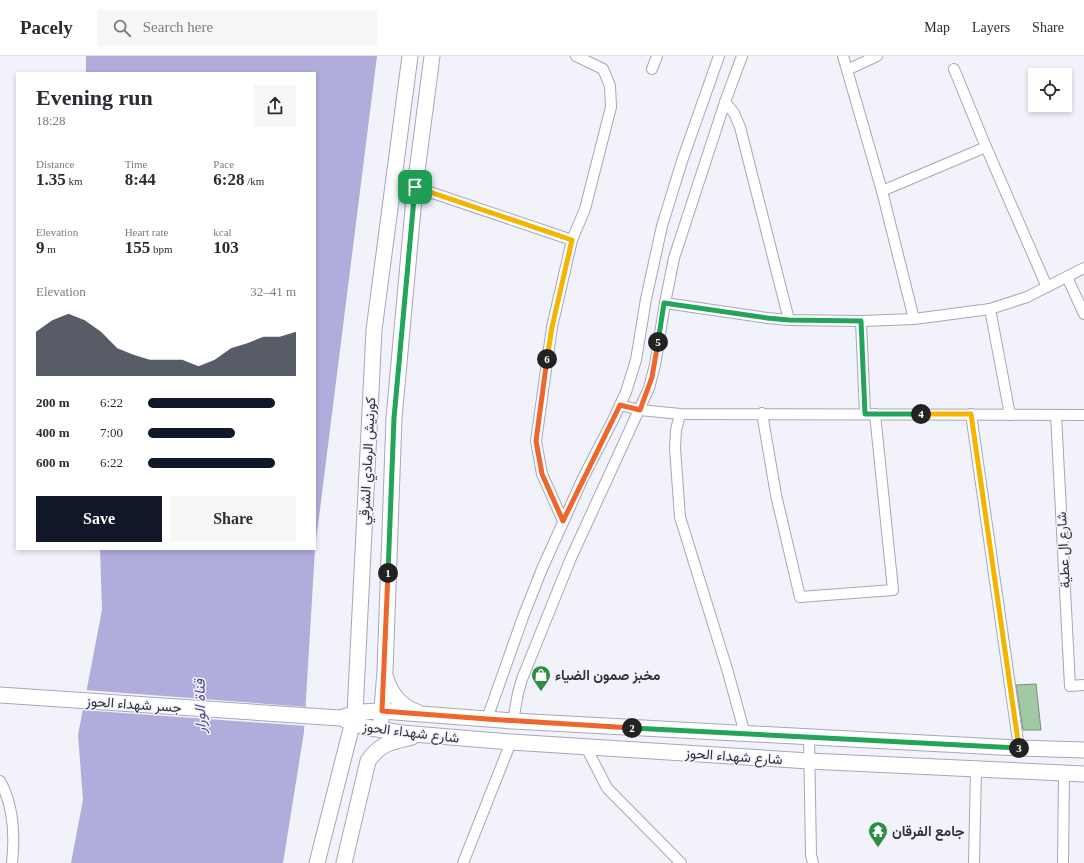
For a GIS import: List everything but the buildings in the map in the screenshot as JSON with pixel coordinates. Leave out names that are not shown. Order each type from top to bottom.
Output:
[{"type":"main road","name":"كورنيش الرمادي الشرقي","points":[[317,863],[350,718],[374,330],[410,56]]},
{"type":"main road","name":"كورنيش الرمادي الشرقي","points":[[380,730],[385,671],[394,418],[415,187],[432,56]]},
{"type":"main road","points":[[385,671],[389,688],[399,701],[413,710],[422,713]]},
{"type":"main road","name":"جسر شهداء الحوز","points":[[0,695],[350,718]]},
{"type":"main road","name":"شارع شهداء الحوز","points":[[350,718],[367,711],[382,711],[513,721],[745,734],[1084,750]]},
{"type":"main road","name":"شارع شهداء الحوز","points":[[350,718],[380,730],[421,735],[511,742],[809,761],[1084,774]]},
{"type":"main road","points":[[347,860],[354,815],[368,761],[377,749],[387,744],[421,735]]},
{"type":"main road","points":[[330,810],[354,815]]},
{"type":"street","points":[[563,521],[542,474],[536,441],[552,327],[572,240],[585,208],[611,107],[610,86],[603,69],[576,56]]},
{"type":"street","points":[[652,69],[657,56]]},
{"type":"street","points":[[487,719],[523,617],[563,521],[628,387],[636,360],[646,299],[662,226],[682,161],[719,56]]},
{"type":"street","points":[[513,721],[522,679],[565,572],[640,410],[652,377],[672,265],[725,102],[742,56]]},
{"type":"street","points":[[843,56],[882,191],[914,319]]},
{"type":"street","points":[[847,70],[877,56]]},
{"type":"street","points":[[954,69],[1047,288]]},
{"type":"street","points":[[725,102],[734,113],[740,127],[789,320]]},
{"type":"street","points":[[882,191],[986,147]]},
{"type":"street","points":[[415,187],[572,240]]},
{"type":"street","points":[[664,303],[789,320],[861,321],[914,319],[990,309],[1028,297],[1084,268]]},
{"type":"street","points":[[1067,277],[1084,314]]},
{"type":"street","points":[[990,309],[1010,415]]},
{"type":"street","points":[[762,413],[776,495],[800,597],[893,590],[870,414],[861,321]]},
{"type":"street","points":[[620,405],[640,410],[680,414],[762,413],[1084,415]]},
{"type":"street","points":[[680,414],[676,430],[675,448],[680,517],[725,662],[745,734]]},
{"type":"street","points":[[971,414],[1019,748]]},
{"type":"street","name":"شارع ال عطية","points":[[1056,415],[1070,686],[1084,685]]},
{"type":"street","points":[[809,737],[811,856],[813,863]]},
{"type":"street","points":[[463,863],[511,742]]},
{"type":"street","points":[[586,747],[607,788],[681,863]]},
{"type":"street","points":[[974,863],[976,769]]},
{"type":"street","points":[[1063,863],[1064,774]]},
{"type":"street","points":[[0,781],[10,806],[14,827],[12,863]]},
{"type":"water","points":[[86,56],[377,56],[316,541],[316,72],[86,72]]},
{"type":"water","name":"قناة الورار","points":[[100,550],[315,550],[304,732],[283,863],[71,863],[83,800],[78,735],[102,610]]},
{"type":"pier","points":[[85,690],[308,707],[307,726],[81,710]]},
{"type":"place","name":"مخبز صمون الضياء","points":[[541,692]]},
{"type":"place","name":"جامع الفرقان","points":[[878,848]]},
{"type":"route","points":[[415,187],[572,240],[552,327],[536,441],[542,474],[563,521],[620,405],[640,410],[649,388],[655,366],[664,303],[767,318],[789,320],[861,321],[865,414],[971,414],[1019,748],[513,721],[382,711],[385,671],[394,418],[415,187]]}]
